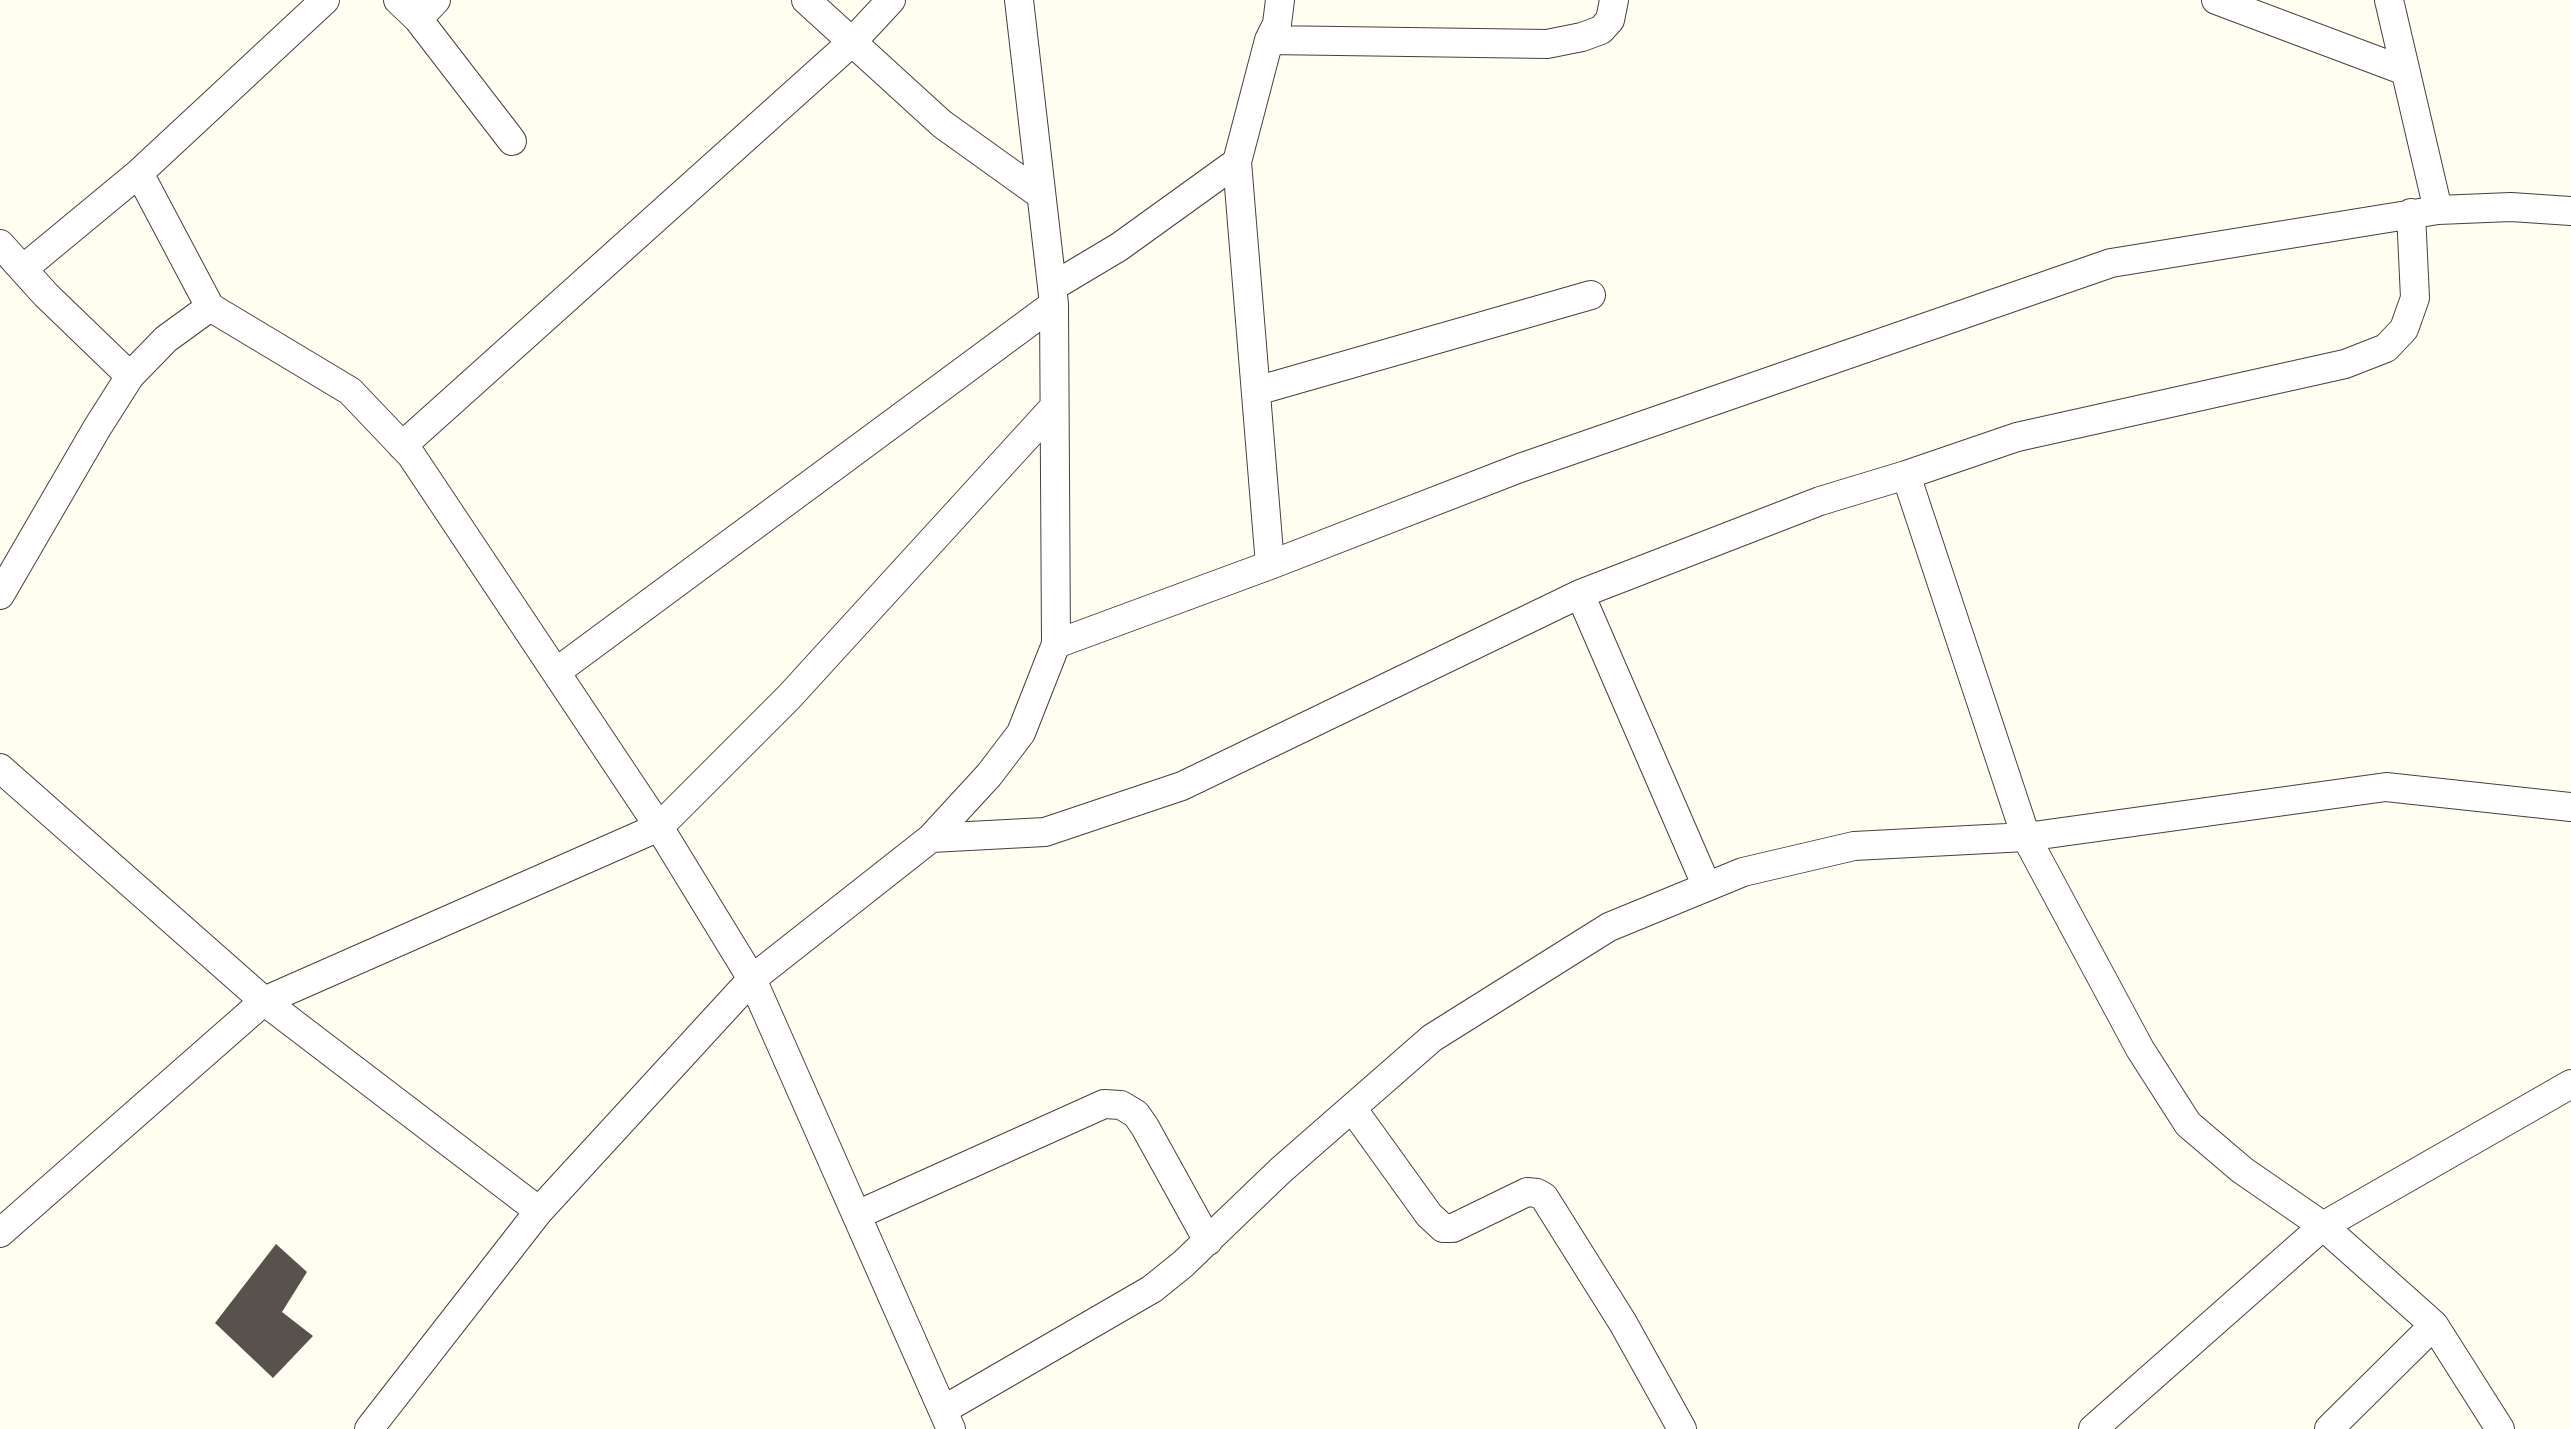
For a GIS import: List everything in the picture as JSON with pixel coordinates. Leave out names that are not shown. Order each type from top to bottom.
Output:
[{"type":"street","points":[[23,269],[139,173],[325,0]]},
{"type":"street","points":[[398,0],[427,10],[512,141]]},
{"type":"street","points":[[806,0],[942,124],[1041,195]]},
{"type":"street","points":[[402,446],[852,42],[891,0]]},
{"type":"street","points":[[369,1429],[539,1211],[752,979],[931,838],[989,776],[1021,733],[1056,644],[1053,296],[1019,0]]},
{"type":"street","points":[[1270,565],[1237,162],[1269,40],[1277,24],[1280,0]]},
{"type":"street","points":[[1269,40],[1547,44],[1582,37],[1601,30],[1610,20],[1614,0]]},
{"type":"street","points":[[2216,0],[2405,71]]},
{"type":"street","points":[[2388,0],[2438,210]]},
{"type":"street","points":[[556,672],[1053,296],[1237,162]]},
{"type":"street","points":[[139,173],[210,307],[350,391],[411,455],[659,827],[752,979],[947,1419],[1152,1289],[1183,1264],[1352,1108],[1432,1038],[1600,932],[1743,872],[1854,846],[2026,837],[2386,787],[2571,807]]},
{"type":"street","points":[[1056,644],[1270,565],[1520,468],[2110,262],[2438,210],[2511,207],[2571,211]]},
{"type":"street","points":[[931,838],[1045,832],[1182,786],[1580,594],[1820,501],[1906,475],[2017,437],[2345,364],[2386,348],[2404,330],[2415,298],[2411,213]]},
{"type":"street","points":[[0,244],[130,376]]},
{"type":"street","points":[[1256,391],[1591,295]]},
{"type":"street","points":[[0,595],[96,428],[130,376],[166,339],[210,307]]},
{"type":"street","points":[[0,1233],[264,1001],[659,827],[789,697],[1054,407]]},
{"type":"street","points":[[1906,475],[2026,837],[2140,1049],[2188,1124],[2242,1170],[2322,1226],[2434,1325],[2500,1429]]},
{"type":"street","points":[[1580,594],[1707,887]]},
{"type":"street","points":[[0,768],[264,1001],[539,1211]]},
{"type":"street","points":[[2093,1429],[2322,1226],[2571,1084]]},
{"type":"street","points":[[857,1215],[1104,1104],[1121,1105],[1136,1114],[1145,1127],[1208,1241]]},
{"type":"street","points":[[1352,1108],[1429,1215],[1443,1228],[1453,1228],[1527,1192],[1537,1193],[1544,1197],[1623,1323],[1682,1429]]},
{"type":"street","points":[[2330,1429],[2434,1325]]},
{"type":"building","points":[[276,1244],[307,1272],[282,1312],[313,1336],[273,1378],[215,1323]]}]
